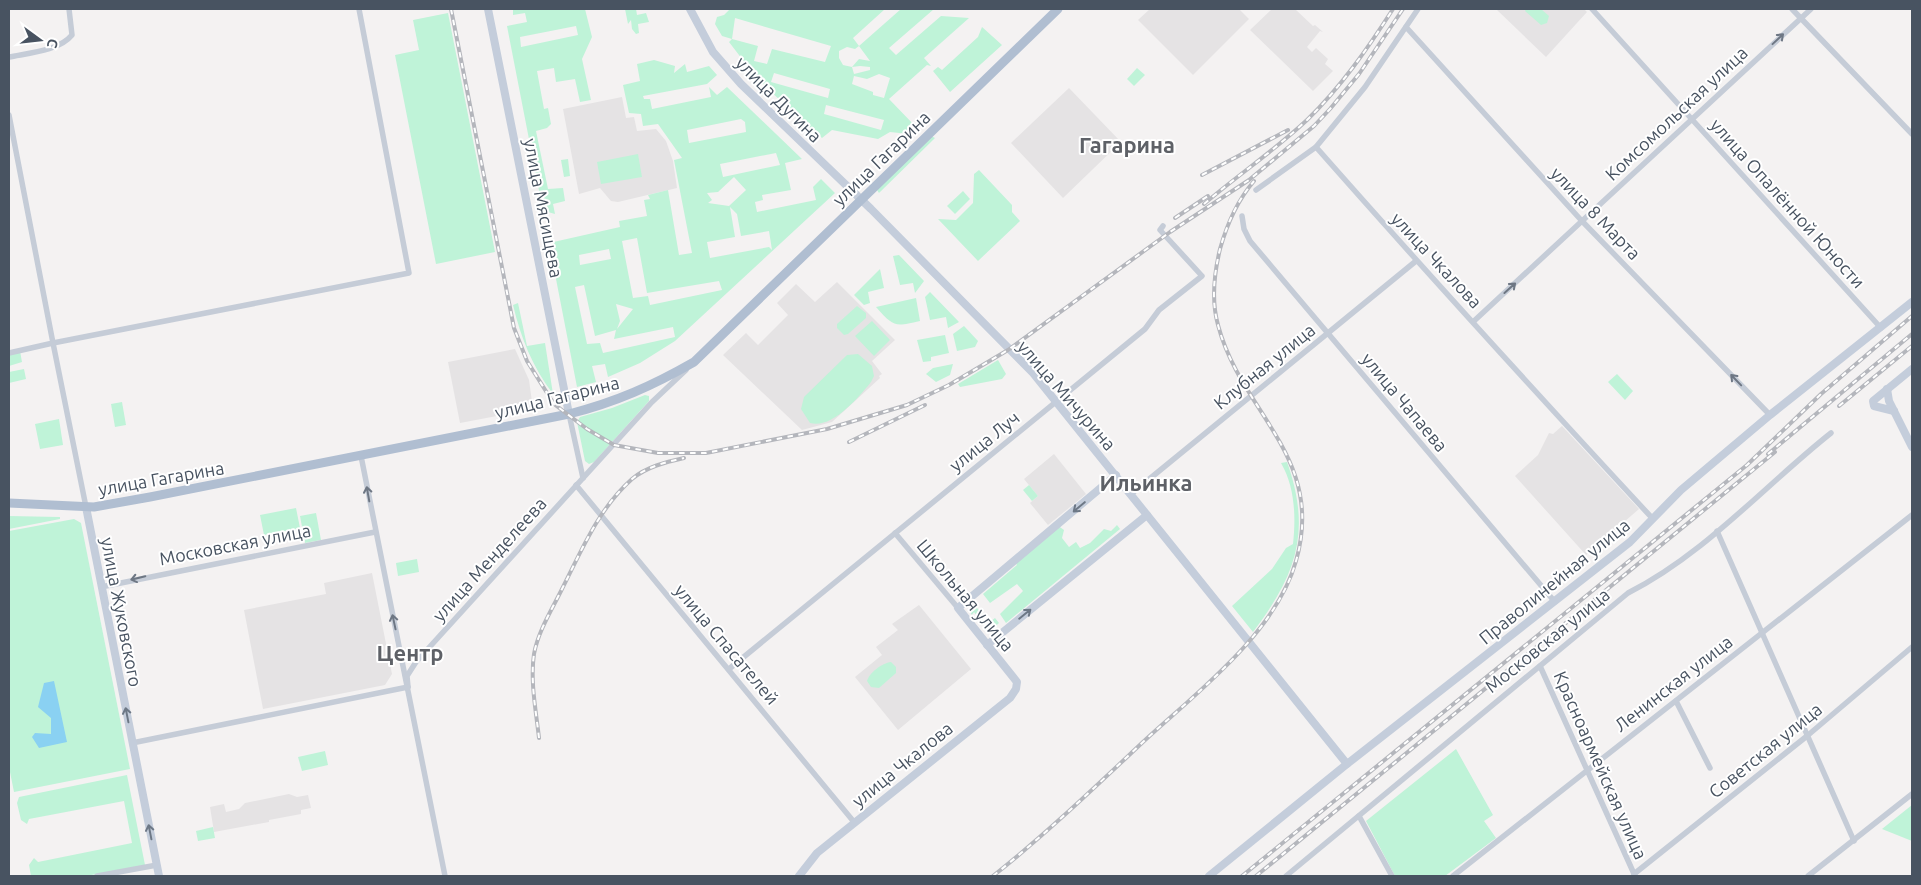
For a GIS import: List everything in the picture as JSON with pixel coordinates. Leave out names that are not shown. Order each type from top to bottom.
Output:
[{"type":"main road","name":"улица Мясищева","points":[[488,9],[569,414]]},
{"type":"main road","name":"улица Дугина","points":[[690,9],[713,52],[741,84],[861,200]]},
{"type":"main road","name":"улица Гагарина","points":[[9,503],[86,507],[150,497],[569,414],[635,394],[694,362],[1058,9]]},
{"type":"main road","name":"улица Мичурина","points":[[861,200],[1033,374],[1347,764]]},
{"type":"main road","name":"Праволинейная улица","points":[[1209,876],[1347,764],[1630,542],[1681,490],[1770,415],[1912,302]]},
{"type":"main road","points":[[1894,411],[1878,408],[1873,403],[1874,399],[1912,369]]},
{"type":"main road","points":[[1887,389],[1894,411],[1912,447]]},
{"type":"main road","points":[[958,608],[1116,475]]},
{"type":"main road","name":"улица Жуковского","points":[[86,507],[159,876]]},
{"type":"main road","points":[[987,645],[1148,515]]},
{"type":"main road","name":"Школьная улица","points":[[958,608],[1013,676]]},
{"type":"main road","name":"улица Чкалова","points":[[799,876],[817,853],[1010,698],[1016,689],[1017,682],[1013,676]]},
{"type":"street","points":[[9,57],[59,46],[68,41],[72,35],[69,9]]},
{"type":"street","points":[[9,353],[409,273],[359,9]]},
{"type":"street","points":[[1256,190],[1316,148],[1366,87],[1418,9]]},
{"type":"street","name":"улица Опалённой Юности","points":[[1592,9],[1881,328]]},
{"type":"street","points":[[1792,9],[1912,134]]},
{"type":"street","name":"Комсомольская улица","points":[[1474,321],[1811,9]]},
{"type":"street","name":"улица 8 Марта","points":[[1406,27],[1581,220],[1770,415]]},
{"type":"street","name":"улица Жуковского","points":[[9,115],[86,507]]},
{"type":"street","name":"улица Чкалова","points":[[1316,148],[1416,261],[1474,321],[1503,357],[1653,519]]},
{"type":"street","name":"улица Чапаева","points":[[1242,216],[1244,229],[1250,241],[1555,602]]},
{"type":"street","name":"улица Луч","points":[[729,669],[1145,329],[1159,310],[1202,276],[1160,230],[1162,226]]},
{"type":"street","name":"Клубная улица","points":[[1131,494],[1416,261]]},
{"type":"street","name":"улица Менделеева","points":[[408,687],[407,676],[416,662],[652,402],[694,362]]},
{"type":"street","points":[[569,414],[583,478]]},
{"type":"street","name":"Московская улица","points":[[1286,876],[1628,593],[1654,579],[1717,531],[1831,433]]},
{"type":"street","points":[[361,456],[445,876]]},
{"type":"street","name":"улица Спасателей","points":[[576,485],[854,822]]},
{"type":"street","name":"Ленинская улица","points":[[1453,876],[1761,632],[1912,516]]},
{"type":"street","points":[[1717,531],[1854,842]]},
{"type":"street","name":"Московская улица","points":[[101,587],[375,532]]},
{"type":"street","name":"Школьная улица","points":[[895,533],[958,608]]},
{"type":"street","name":"Советская улица","points":[[1635,875],[1807,736],[1912,647]]},
{"type":"street","name":"Красноармейская улица","points":[[1540,666],[1635,875]]},
{"type":"street","points":[[132,743],[408,687]]},
{"type":"street","points":[[1676,701],[1710,768]]},
{"type":"street","points":[[1808,876],[1854,842],[1912,794]]},
{"type":"street","points":[[1359,816],[1392,876]]},
{"type":"street","points":[[98,876],[156,865]]},
{"type":"shaded area","points":[[1150,9],[1239,9],[1249,19],[1193,75],[1138,20]]},
{"type":"shaded area","points":[[1272,9],[1295,9],[1313,26],[1315,25],[1323,32],[1320,31],[1307,47],[1312,52],[1316,48],[1328,59],[1325,64],[1333,71],[1313,91],[1250,30]]},
{"type":"shaded area","points":[[1496,9],[1584,9],[1587,12],[1546,57]]},
{"type":"shaded area","points":[[1069,88],[1121,142],[1063,198],[1011,143]]},
{"type":"shaded area","points":[[622,97],[626,118],[634,117],[637,131],[656,129],[666,141],[673,161],[677,188],[618,202],[611,201],[600,188],[579,194],[563,109]]},
{"type":"shaded area","points":[[837,282],[895,340],[872,361],[882,374],[879,376],[880,378],[832,422],[802,430],[723,355],[746,333],[758,345],[788,315],[777,303],[796,284],[815,302]]},
{"type":"shaded area","points":[[515,349],[529,380],[533,409],[460,423],[448,362]]},
{"type":"shaded area","points":[[1562,426],[1639,509],[1586,555],[1515,476],[1538,455],[1549,433],[1553,434]]},
{"type":"shaded area","points":[[1054,454],[1086,494],[1048,525],[1030,503],[1038,496],[1024,479]]},
{"type":"shaded area","points":[[372,573],[392,674],[385,685],[263,709],[244,610],[326,594],[324,583]]},
{"type":"shaded area","points":[[919,605],[971,669],[898,730],[855,677],[882,655],[876,647],[898,630],[892,624]]},
{"type":"shaded area","points":[[289,794],[297,797],[308,795],[311,808],[301,810],[301,814],[269,820],[269,822],[214,832],[210,807],[224,804],[226,812],[239,809],[245,803]]},
{"type":"green space","points":[[585,9],[592,37],[582,59],[591,100],[580,102],[575,79],[556,82],[554,68],[537,71],[544,109],[548,108],[551,124],[547,128],[536,131],[548,189],[563,188],[565,201],[553,204],[555,214],[548,212],[547,205],[542,206],[507,26],[527,22],[525,13],[513,15],[513,10]],"holes":[[[576,26],[578,35],[521,47],[520,37]]]},
{"type":"green space","points":[[625,9],[636,9],[637,15],[646,13],[649,22],[638,24],[639,33],[636,34],[632,29],[631,20],[628,24]]},
{"type":"green space","points":[[730,9],[885,9],[853,38],[859,46],[901,9],[934,9],[889,48],[896,55],[941,16],[969,18],[924,58],[931,66],[927,65],[889,99],[916,127],[909,134],[890,132],[878,139],[832,130],[822,138],[748,71],[749,68],[729,42],[732,39],[722,36],[715,24],[717,17],[724,15]],"holes":[[[735,18],[831,46],[825,62],[772,49],[767,64],[754,61],[758,46],[732,39]],[[859,46],[870,61],[859,59],[852,67],[843,65],[839,58],[839,51],[847,47],[855,49]],[[852,67],[870,67],[870,70],[854,74]],[[774,73],[830,89],[828,98],[771,82]],[[879,74],[890,78],[884,98],[873,95],[873,92],[852,84],[854,76],[867,79]],[[826,105],[884,120],[881,130],[824,114]]]},
{"type":"green space","points":[[1526,9],[1541,9],[1549,16],[1547,23],[1541,25],[1525,11]]},
{"type":"green space","points":[[448,13],[495,252],[436,264],[395,55],[419,50],[413,20]]},
{"type":"green space","points":[[982,27],[1002,45],[950,92],[933,71],[938,67],[942,70],[978,37]]},
{"type":"green space","points":[[654,60],[675,66],[674,73],[685,64],[687,72],[709,66],[717,75],[707,84],[643,96],[644,99],[650,99],[652,109],[711,97],[709,87],[717,95],[727,87],[802,159],[785,163],[791,190],[762,195],[763,200],[755,202],[757,212],[816,200],[813,187],[821,179],[835,193],[675,341],[640,363],[608,377],[605,364],[592,366],[596,382],[577,387],[549,243],[620,227],[619,221],[647,216],[644,200],[650,199],[648,195],[668,190],[679,255],[692,253],[674,160],[682,158],[658,124],[643,126],[641,114],[629,113],[623,85],[640,81],[637,64]],"holes":[[[741,119],[745,122],[746,132],[689,143],[687,130]],[[776,153],[780,165],[723,177],[720,164]],[[734,177],[746,190],[729,206],[708,203],[712,200],[707,193],[718,192]],[[730,207],[737,214],[741,236],[769,231],[772,250],[769,247],[710,258],[707,242],[735,237]],[[637,238],[647,293],[719,281],[722,290],[650,305],[648,296],[633,298],[622,241]],[[609,249],[611,259],[580,265],[579,255]],[[584,285],[595,336],[616,330],[614,339],[673,327],[675,337],[603,353],[600,343],[587,344],[575,287]],[[616,304],[633,309],[617,329],[620,321]]]},
{"type":"green space","points":[[1137,68],[1145,75],[1134,86],[1127,79]]},
{"type":"green space","points":[[931,136],[935,138],[879,193],[877,190]]},
{"type":"green space","points":[[638,154],[642,177],[601,184],[597,162]]},
{"type":"green space","points":[[568,159],[570,176],[564,177],[561,160]]},
{"type":"green space","points":[[979,170],[1012,205],[1012,212],[1020,221],[978,261],[938,219],[956,220],[973,203],[974,174]]},
{"type":"green space","points":[[963,191],[970,199],[955,214],[947,206]]},
{"type":"green space","points":[[899,255],[924,281],[915,293],[913,283],[900,285],[893,256]]},
{"type":"green space","points":[[880,269],[884,288],[868,292],[870,303],[864,305],[854,295]]},
{"type":"green space","points":[[930,292],[959,322],[948,328],[946,317],[930,320],[925,297]]},
{"type":"green space","points":[[916,298],[920,321],[895,324],[876,307]]},
{"type":"green space","points":[[518,303],[527,346],[545,343],[553,394],[533,362],[524,340],[513,305]]},
{"type":"green space","points":[[857,306],[866,313],[866,318],[848,334],[844,335],[837,328],[837,324]]},
{"type":"green space","points":[[872,321],[890,340],[874,356],[855,336]]},
{"type":"green space","points":[[964,326],[978,341],[975,347],[957,351],[953,334]]},
{"type":"green space","points":[[945,335],[949,353],[931,357],[931,361],[923,362],[917,340]]},
{"type":"green space","points":[[20,351],[22,362],[9,366],[9,353]]},
{"type":"green space","points":[[858,354],[872,366],[874,376],[871,382],[852,404],[836,417],[818,424],[810,423],[801,409],[804,397],[847,355]]},
{"type":"green space","points":[[998,360],[1006,374],[1002,379],[960,387],[958,384]]},
{"type":"green space","points":[[953,364],[950,375],[936,382],[926,374],[933,368]]},
{"type":"green space","points":[[24,369],[26,379],[9,383],[9,372]]},
{"type":"green space","points":[[1617,374],[1633,391],[1625,400],[1608,382]]},
{"type":"green space","points":[[645,395],[649,396],[649,401],[594,462],[589,464],[585,461],[577,422],[580,417],[612,408]]},
{"type":"green space","points":[[122,402],[126,425],[115,427],[111,404]]},
{"type":"green space","points":[[59,419],[63,445],[40,449],[35,424]]},
{"type":"green space","points":[[1287,462],[1298,510],[1299,532],[1295,552],[1289,572],[1280,591],[1253,632],[1232,606],[1272,569],[1286,548],[1293,544],[1292,492],[1281,463]]},
{"type":"green space","points":[[1029,485],[1038,496],[1032,501],[1023,490]]},
{"type":"green space","points":[[296,508],[300,528],[264,535],[260,515]]},
{"type":"green space","points":[[316,513],[321,540],[305,543],[300,516]]},
{"type":"green space","points":[[9,516],[60,517],[60,519],[9,529]]},
{"type":"green space","points":[[74,519],[81,523],[130,769],[14,792],[9,767],[9,531]]},
{"type":"green space","points":[[1057,525],[1064,530],[1062,538],[1069,547],[1076,542],[1080,548],[1090,543],[1104,529],[1111,531],[1117,525],[1120,529],[1006,623],[1000,614],[1023,591],[1017,584],[990,603],[983,594],[1017,565],[1014,561]]},
{"type":"green space","points":[[417,559],[419,572],[398,576],[396,563]]},
{"type":"green space","points":[[973,604],[983,614],[981,617],[984,621],[988,618],[991,621],[995,618],[999,623],[992,629],[987,628],[974,612],[972,615],[969,611]]},
{"type":"green space","points":[[891,662],[896,667],[896,673],[879,688],[871,687],[867,681],[870,675],[880,666]]},
{"type":"green space","points":[[1456,749],[1493,815],[1484,821],[1496,838],[1445,876],[1395,876],[1366,821]]},
{"type":"green space","points":[[325,751],[328,765],[302,771],[298,757]]},
{"type":"green space","points":[[127,775],[145,865],[86,876],[31,876],[29,865],[34,858],[38,862],[132,843],[124,801],[29,819],[27,824],[21,820],[17,803],[19,797]]},
{"type":"green space","points":[[1912,805],[1912,841],[1882,829]]},
{"type":"green space","points":[[213,827],[215,838],[198,841],[196,831]]},
{"type":"water","points":[[54,681],[67,742],[39,748],[32,737],[35,733],[51,734],[51,718],[38,707],[44,683]]},
{"type":"railway","points":[[451,9],[514,328],[527,361],[554,404],[587,429],[614,445],[658,453],[706,453],[827,429],[907,405],[949,385],[1008,350],[1170,232],[1249,180],[1314,126],[1359,74],[1403,9]]},
{"type":"railway","points":[[1204,204],[1307,120],[1353,67],[1393,9]]},
{"type":"railway","points":[[1202,175],[1288,130]]},
{"type":"railway","points":[[993,876],[1070,811],[1232,660],[1271,613],[1286,587],[1296,561],[1302,525],[1300,493],[1291,464],[1229,356],[1216,316],[1214,297],[1215,277],[1223,240],[1229,222],[1254,181]]},
{"type":"railway","points":[[1175,218],[1208,196]]},
{"type":"railway","points":[[1242,876],[1747,465],[1821,394],[1912,316]]},
{"type":"railway","points":[[1768,454],[1912,334]]},
{"type":"railway","points":[[1839,406],[1912,346]]},
{"type":"railway","points":[[849,442],[925,405]]},
{"type":"railway","points":[[1256,876],[1775,452]]},
{"type":"railway","points":[[539,738],[533,685],[534,654],[545,622],[583,546],[609,504],[632,479],[650,468],[684,458]]},
{"type":"district","name":"Гагарина","points":[[1127,144]]},
{"type":"district","name":"Ильинка","points":[[1146,482]]},
{"type":"district","name":"Центр","points":[[410,652]]}]
